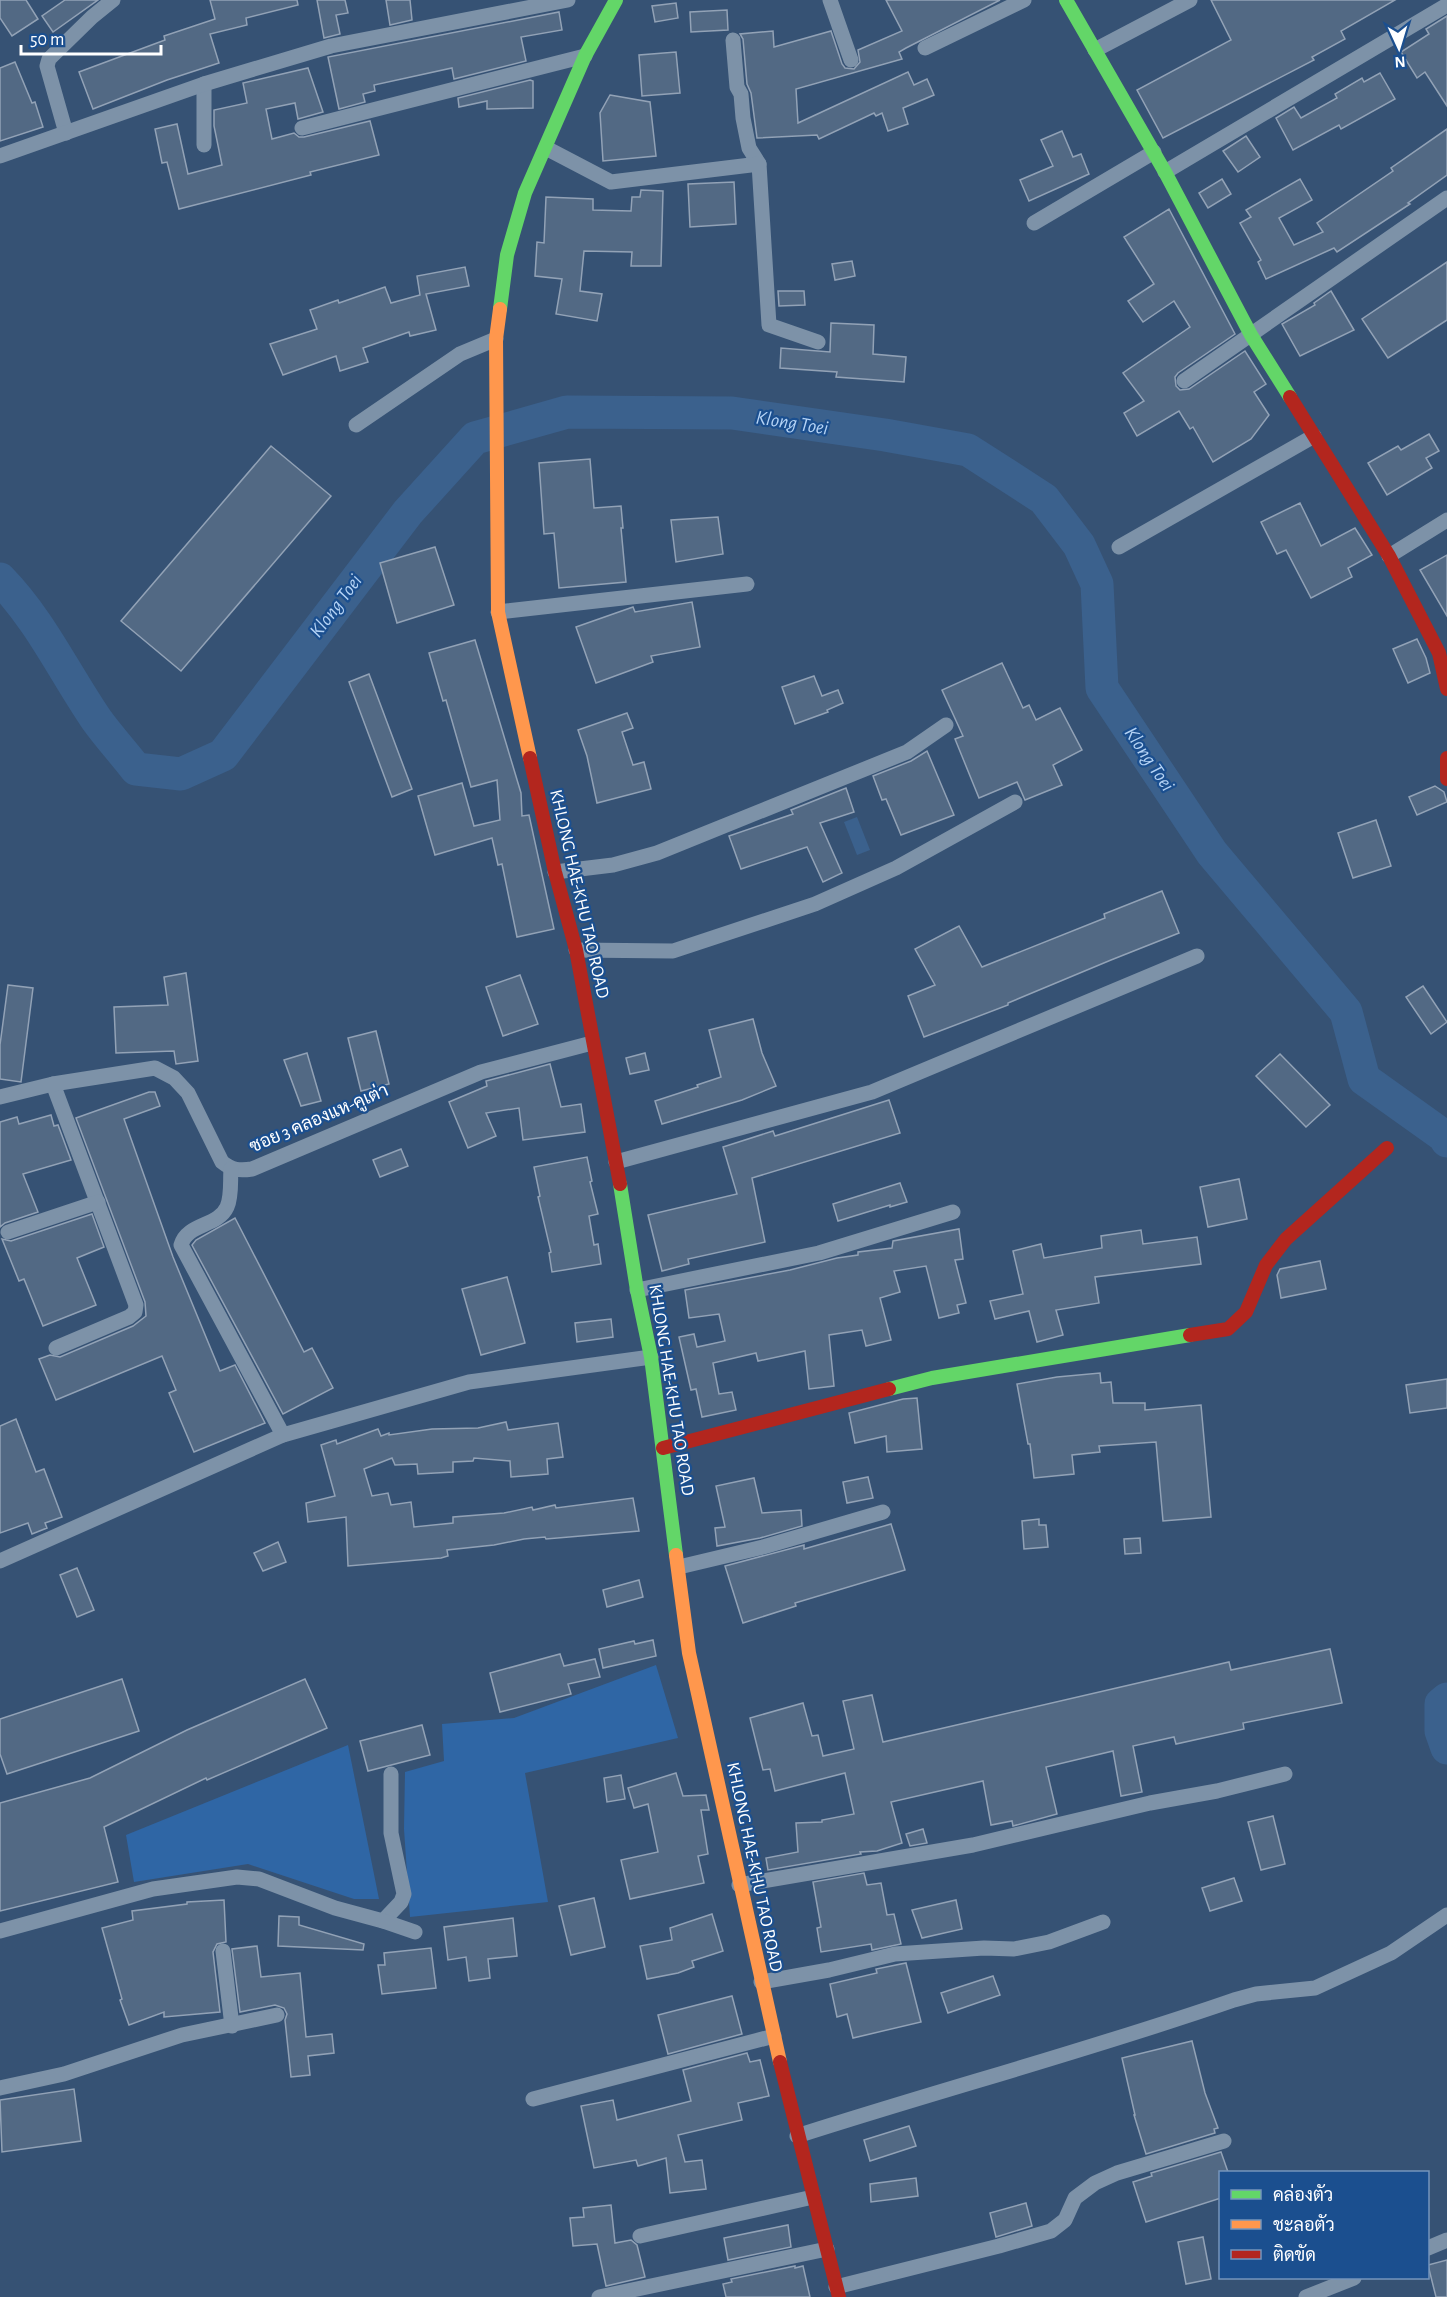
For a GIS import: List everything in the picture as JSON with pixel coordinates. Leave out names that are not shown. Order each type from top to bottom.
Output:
[{"type":"street","points":[[66,133],[47,66],[49,59],[113,0]]},
{"type":"street","points":[[0,156],[204,84],[331,46],[568,0]]},
{"type":"street","name":"KHLONG HAE-KHU TAO ROAD","points":[[616,0],[585,56],[525,193],[507,255],[496,339],[498,612],[555,872],[576,950],[616,1162],[651,1357],[690,1653],[761,1982],[837,2292]]},
{"type":"street","points":[[830,0],[850,60]]},
{"type":"street","points":[[926,48],[1024,0]]},
{"type":"street","points":[[1066,0],[1154,152],[1251,336],[1389,556],[1439,653],[1447,689]]},
{"type":"street","points":[[1095,50],[1190,0]]},
{"type":"street","points":[[1165,172],[1447,5]]},
{"type":"street","points":[[733,40],[737,87],[741,94],[749,148],[759,164],[769,325],[818,342]]},
{"type":"street","points":[[302,128],[585,56]]},
{"type":"street","points":[[204,84],[204,145]]},
{"type":"street","points":[[546,148],[610,182],[759,164]]},
{"type":"street","points":[[1034,223],[1154,152]]},
{"type":"street","points":[[1184,381],[1447,198]]},
{"type":"street","points":[[356,425],[460,354],[496,339]]},
{"type":"street","points":[[1119,547],[1314,436]]},
{"type":"street","points":[[1389,556],[1447,520]]},
{"type":"street","points":[[498,612],[747,584]]},
{"type":"street","points":[[555,872],[613,865],[657,853],[907,752],[946,726]]},
{"type":"street","points":[[1447,758],[1447,779]]},
{"type":"street","points":[[576,950],[673,951],[815,904],[896,868],[1015,802]]},
{"type":"street","points":[[616,1162],[872,1092],[1197,956]]},
{"type":"street","name":"ซอย 3 คลองแห-คูเต่า","points":[[0,1097],[53,1084],[155,1068],[174,1078],[188,1093],[222,1162],[231,1169],[241,1171],[252,1169],[481,1072],[592,1043]]},
{"type":"street","points":[[53,1084],[136,1305],[135,1312],[129,1317],[56,1348]]},
{"type":"street","points":[[663,1448],[932,1378],[1228,1329],[1246,1312],[1266,1265],[1286,1239],[1387,1149]]},
{"type":"street","points":[[231,1169],[229,1202],[226,1210],[219,1218],[186,1234],[181,1245],[283,1435]]},
{"type":"street","points":[[8,1232],[98,1202]]},
{"type":"street","points":[[638,1290],[819,1253],[953,1212]]},
{"type":"street","points":[[0,1561],[283,1435],[468,1382],[651,1357]]},
{"type":"street","points":[[679,1567],[763,1547],[883,1512]]},
{"type":"street","points":[[383,1921],[401,1902],[404,1894],[391,1833],[391,1774]]},
{"type":"street","points":[[739,1885],[973,1845],[1285,1774]]},
{"type":"street","points":[[0,1931],[153,1889],[237,1877],[259,1879],[335,1908],[415,1932]]},
{"type":"street","points":[[797,2136],[1074,2052],[1234,2000],[1256,1994],[1315,1988],[1391,1953],[1447,1915]]},
{"type":"street","points":[[761,1982],[829,1970],[895,1954],[984,1948],[1014,1949],[1048,1942],[1103,1922]]},
{"type":"street","points":[[224,1951],[232,2026]]},
{"type":"street","points":[[0,2088],[64,2074],[182,2035],[277,2015]]},
{"type":"street","points":[[533,2099],[774,2036]]},
{"type":"street","points":[[837,2292],[1051,2231],[1065,2220],[1075,2198],[1095,2183],[1117,2173],[1224,2141]]},
{"type":"street","points":[[640,2236],[813,2197]]},
{"type":"street","points":[[1429,2248],[1447,2240]]},
{"type":"street","points":[[599,2297],[827,2249]]},
{"type":"street","points":[[1306,2297],[1349,2279]]},
{"type":"shaded area","points":[[857,817],[870,850],[857,855],[844,822]]},
{"type":"shaded area","points":[[656,1665],[678,1738],[525,1773],[548,1902],[410,1917],[404,1829],[405,1772],[444,1761],[442,1724],[514,1718]]},
{"type":"shaded area","points":[[348,1745],[379,1899],[354,1899],[248,1864],[134,1882],[126,1835]]},
{"type":"building","points":[[0,0],[26,0],[38,19],[12,36],[0,18]]},
{"type":"building","points":[[65,0],[98,0],[53,32],[42,16]]},
{"type":"building","points":[[210,0],[297,0],[298,5],[246,18],[247,25],[210,34],[219,63],[167,80],[93,109],[79,72],[165,40],[164,36],[215,19]]},
{"type":"building","points":[[317,0],[345,0],[348,13],[336,15],[340,34],[324,38]]},
{"type":"building","points":[[386,0],[410,0],[412,20],[390,25]]},
{"type":"building","points":[[886,0],[1000,0],[899,52],[902,59],[796,89],[798,123],[908,72],[914,85],[927,79],[934,95],[903,108],[908,124],[888,131],[882,113],[876,116],[874,113],[819,139],[817,135],[757,138],[751,93],[747,84],[743,39],[740,34],[773,31],[774,47],[831,31],[842,64],[845,68],[854,69],[860,62],[858,50],[902,31]]},
{"type":"building","points":[[1211,0],[1395,0],[1341,31],[1345,39],[1312,57],[1314,60],[1163,138],[1137,90],[1231,40]]},
{"type":"building","points":[[676,3],[678,18],[655,22],[652,6]]},
{"type":"building","points":[[727,10],[728,30],[691,32],[690,12]]},
{"type":"building","points":[[559,12],[562,30],[521,37],[526,61],[454,79],[452,68],[374,85],[375,91],[363,94],[365,102],[339,109],[328,57]]},
{"type":"building","points":[[1447,16],[1447,106],[1425,72],[1417,78],[1401,52],[1429,34],[1426,29]]},
{"type":"building","points":[[676,52],[680,93],[642,96],[639,55]]},
{"type":"building","points":[[15,62],[32,103],[35,102],[43,127],[0,141],[0,68]]},
{"type":"building","points":[[308,68],[323,112],[298,119],[295,103],[266,109],[272,139],[294,133],[299,137],[304,137],[370,121],[379,155],[179,209],[167,162],[162,163],[155,129],[177,124],[188,174],[222,165],[214,126],[214,110],[247,103],[243,83]]},
{"type":"building","points":[[1380,73],[1395,99],[1341,129],[1339,125],[1293,150],[1276,118],[1294,107],[1301,118],[1337,98],[1335,94],[1362,78],[1364,82]]},
{"type":"building","points":[[533,81],[533,108],[487,109],[487,101],[459,107],[458,98]]},
{"type":"building","points":[[610,95],[650,102],[656,156],[603,161],[600,113]]},
{"type":"building","points":[[1447,129],[1447,175],[1408,203],[1410,204],[1337,252],[1334,248],[1266,279],[1258,262],[1261,260],[1240,223],[1251,217],[1246,210],[1300,179],[1312,200],[1279,218],[1294,245],[1323,232],[1317,223],[1393,171],[1391,168]]},
{"type":"building","points":[[1062,131],[1073,157],[1081,154],[1089,174],[1029,201],[1020,180],[1053,166],[1041,140]]},
{"type":"building","points":[[1246,136],[1260,157],[1238,172],[1223,151]]},
{"type":"building","points":[[1222,179],[1231,194],[1208,208],[1199,193]]},
{"type":"building","points":[[734,182],[736,224],[690,227],[688,184]]},
{"type":"building","points":[[641,190],[663,191],[661,266],[631,266],[632,252],[584,251],[580,291],[602,294],[597,321],[556,314],[562,279],[535,276],[537,242],[544,243],[546,197],[593,199],[593,210],[631,211],[632,197],[640,197]]},
{"type":"building","points":[[1169,209],[1235,334],[1178,373],[1175,377],[1176,386],[1180,390],[1189,389],[1245,351],[1266,384],[1254,392],[1269,415],[1251,439],[1213,462],[1193,427],[1190,429],[1179,411],[1137,436],[1124,413],[1144,401],[1123,373],[1190,327],[1174,301],[1143,322],[1128,301],[1154,284],[1124,237]]},
{"type":"building","points":[[852,261],[855,276],[835,280],[832,264]]},
{"type":"building","points":[[1447,262],[1447,320],[1388,358],[1362,319]]},
{"type":"building","points":[[465,267],[469,286],[426,294],[436,330],[410,336],[409,332],[363,348],[368,362],[340,371],[336,356],[283,375],[270,344],[317,329],[310,310],[338,300],[339,303],[385,287],[391,303],[420,295],[417,276]]},
{"type":"building","points":[[778,291],[804,291],[805,305],[779,306]]},
{"type":"building","points":[[1331,291],[1354,330],[1300,356],[1282,324],[1315,305],[1314,303]]},
{"type":"building","points":[[831,323],[874,325],[873,354],[906,357],[904,382],[836,377],[837,372],[780,368],[781,348],[830,352]]},
{"type":"building","points":[[1429,434],[1439,451],[1426,458],[1432,468],[1387,495],[1368,463],[1398,446],[1401,450]]},
{"type":"building","points":[[271,446],[331,496],[181,671],[121,621]]},
{"type":"building","points":[[590,459],[594,508],[621,506],[626,582],[559,588],[554,533],[544,534],[539,463]]},
{"type":"building","points":[[1300,503],[1321,546],[1355,528],[1372,555],[1348,568],[1352,577],[1311,598],[1286,550],[1277,554],[1261,522]]},
{"type":"building","points":[[718,517],[723,554],[676,562],[671,520]]},
{"type":"building","points":[[435,547],[454,605],[397,623],[380,563]]},
{"type":"building","points":[[1447,555],[1447,616],[1420,570]]},
{"type":"building","points":[[692,602],[700,647],[651,656],[653,662],[596,683],[576,627],[633,607],[635,612]]},
{"type":"building","points":[[1417,639],[1430,673],[1408,683],[1393,649]]},
{"type":"building","points":[[475,640],[521,793],[522,816],[529,815],[554,929],[517,937],[502,864],[498,865],[492,838],[435,855],[418,796],[462,783],[474,826],[500,820],[497,780],[471,787],[446,700],[443,701],[429,653]]},
{"type":"building","points":[[1002,663],[1023,708],[1029,705],[1036,720],[1060,708],[1082,750],[1053,765],[1062,785],[1025,800],[1017,782],[979,798],[955,739],[963,736],[942,690]]},
{"type":"building","points":[[369,674],[412,789],[392,797],[349,682]]},
{"type":"building","points":[[814,676],[822,696],[838,690],[843,703],[827,710],[828,712],[795,724],[782,687]]},
{"type":"building","points":[[627,713],[633,728],[622,732],[633,765],[644,762],[651,789],[597,803],[587,756],[578,730]]},
{"type":"building","points":[[927,751],[954,815],[901,835],[886,799],[882,800],[873,776],[911,761]]},
{"type":"building","points":[[1435,786],[1444,792],[1447,802],[1417,815],[1409,797]]},
{"type":"building","points":[[846,788],[854,812],[820,823],[842,873],[823,882],[807,847],[741,869],[729,836],[793,814],[791,810]]},
{"type":"building","points":[[1376,820],[1391,866],[1353,878],[1338,833]]},
{"type":"building","points":[[1162,891],[1179,933],[1008,1003],[1008,1005],[924,1037],[908,996],[935,985],[915,949],[959,926],[982,967],[1105,918],[1104,914]]},
{"type":"building","points":[[186,973],[198,1061],[176,1064],[174,1051],[116,1053],[114,1007],[168,1005],[164,977]]},
{"type":"building","points":[[520,975],[538,1024],[503,1036],[486,987]]},
{"type":"building","points":[[8,985],[33,988],[21,1082],[0,1079],[0,1045]]},
{"type":"building","points":[[1423,986],[1447,1022],[1431,1034],[1406,997]]},
{"type":"building","points":[[753,1019],[762,1053],[776,1086],[742,1100],[662,1124],[655,1101],[721,1077],[709,1030]]},
{"type":"building","points":[[376,1031],[389,1084],[361,1091],[348,1038]]},
{"type":"building","points":[[307,1053],[321,1101],[301,1106],[284,1060]]},
{"type":"building","points":[[645,1053],[649,1070],[630,1074],[626,1058]]},
{"type":"building","points":[[1280,1054],[1330,1105],[1306,1127],[1256,1076]]},
{"type":"building","points":[[550,1064],[561,1107],[581,1104],[585,1132],[523,1140],[519,1108],[486,1113],[496,1136],[468,1148],[449,1102],[487,1086],[486,1081]]},
{"type":"building","points":[[149,1092],[155,1092],[160,1106],[124,1119],[173,1257],[220,1371],[235,1365],[265,1423],[194,1452],[169,1393],[176,1390],[162,1356],[56,1400],[39,1359],[50,1355],[60,1357],[133,1326],[146,1316],[145,1302],[76,1118]]},
{"type":"building","points":[[889,1100],[900,1133],[752,1178],[765,1242],[688,1259],[689,1264],[662,1271],[648,1215],[737,1194],[723,1147],[773,1131],[775,1136]]},
{"type":"building","points":[[51,1115],[54,1126],[58,1125],[71,1160],[23,1174],[38,1212],[5,1223],[0,1227],[0,1122],[17,1117],[19,1124]]},
{"type":"building","points":[[401,1149],[408,1166],[380,1177],[373,1160]]},
{"type":"building","points":[[587,1157],[598,1214],[589,1216],[594,1245],[598,1244],[601,1264],[552,1272],[549,1253],[551,1252],[538,1197],[540,1196],[534,1167]]},
{"type":"building","points":[[1239,1179],[1247,1219],[1208,1227],[1200,1187]]},
{"type":"building","points":[[900,1183],[907,1202],[838,1221],[833,1204]]},
{"type":"building","points":[[92,1214],[104,1247],[77,1258],[96,1305],[43,1326],[24,1279],[19,1281],[2,1239],[11,1241]]},
{"type":"building","points":[[235,1218],[304,1352],[312,1348],[333,1388],[283,1414],[192,1245],[196,1240]]},
{"type":"building","points":[[959,1229],[963,1259],[955,1260],[966,1303],[957,1305],[959,1313],[939,1318],[926,1266],[894,1271],[900,1292],[880,1298],[891,1340],[866,1346],[862,1330],[829,1335],[834,1386],[809,1389],[805,1351],[758,1361],[756,1353],[713,1363],[719,1394],[732,1392],[736,1410],[702,1417],[696,1389],[691,1390],[679,1337],[694,1334],[697,1347],[725,1341],[719,1314],[689,1318],[685,1290],[790,1270],[858,1255],[858,1252],[892,1248],[893,1241]]},
{"type":"building","points":[[1141,1230],[1143,1244],[1197,1237],[1201,1264],[1095,1277],[1099,1303],[1056,1310],[1063,1335],[1037,1342],[1029,1311],[995,1319],[990,1301],[1023,1294],[1013,1251],[1041,1244],[1044,1258],[1102,1248],[1101,1236]]},
{"type":"building","points":[[1320,1261],[1326,1289],[1281,1298],[1277,1275],[1280,1269]]},
{"type":"building","points":[[507,1277],[525,1343],[481,1355],[462,1289]]},
{"type":"building","points":[[611,1319],[613,1337],[577,1342],[575,1323]]},
{"type":"building","points":[[1100,1373],[1101,1383],[1111,1382],[1113,1403],[1145,1403],[1145,1410],[1201,1405],[1211,1517],[1163,1521],[1156,1442],[1099,1446],[1100,1452],[1072,1455],[1074,1474],[1034,1478],[1030,1444],[1028,1444],[1017,1384]]},
{"type":"building","points":[[1447,1379],[1447,1408],[1410,1413],[1406,1385]]},
{"type":"building","points":[[917,1398],[922,1449],[887,1452],[886,1436],[855,1443],[849,1413],[903,1399]]},
{"type":"building","points":[[16,1419],[36,1472],[44,1469],[62,1517],[45,1523],[47,1528],[32,1534],[28,1523],[0,1533],[0,1426]]},
{"type":"building","points":[[506,1422],[508,1430],[558,1423],[563,1457],[547,1459],[548,1474],[511,1477],[510,1461],[474,1458],[473,1461],[453,1462],[453,1472],[418,1474],[417,1464],[395,1465],[392,1458],[364,1469],[372,1496],[388,1493],[391,1505],[411,1502],[414,1527],[453,1523],[453,1517],[504,1513],[532,1507],[533,1510],[555,1505],[556,1508],[633,1498],[639,1531],[524,1539],[447,1550],[448,1556],[441,1558],[348,1566],[346,1517],[308,1522],[306,1503],[335,1496],[321,1445],[336,1440],[337,1444],[378,1429],[381,1436],[389,1433],[389,1435],[432,1429],[478,1428]]},
{"type":"building","points":[[868,1477],[873,1498],[847,1503],[843,1482]]},
{"type":"building","points":[[754,1478],[762,1513],[801,1510],[802,1526],[760,1538],[717,1546],[715,1528],[725,1527],[716,1486]]},
{"type":"building","points":[[1039,1519],[1039,1525],[1046,1525],[1048,1547],[1024,1549],[1022,1521]]},
{"type":"building","points":[[891,1524],[905,1570],[795,1603],[796,1606],[743,1623],[725,1566],[804,1545],[804,1549]]},
{"type":"building","points":[[1140,1538],[1141,1553],[1125,1554],[1124,1539]]},
{"type":"building","points":[[278,1542],[286,1562],[263,1571],[254,1553]]},
{"type":"building","points":[[77,1568],[94,1610],[77,1617],[60,1575]]},
{"type":"building","points":[[639,1580],[643,1597],[607,1607],[603,1590]]},
{"type":"building","points":[[653,1640],[656,1656],[603,1668],[599,1649],[634,1641],[635,1644]]},
{"type":"building","points":[[1330,1649],[1342,1703],[1243,1723],[1244,1729],[1176,1744],[1174,1737],[1133,1746],[1142,1792],[1121,1796],[1113,1751],[1046,1767],[1057,1814],[1013,1826],[1012,1821],[991,1825],[983,1781],[891,1802],[902,1843],[877,1851],[860,1852],[861,1854],[768,1870],[766,1858],[798,1852],[796,1823],[822,1822],[822,1820],[854,1814],[845,1773],[775,1791],[770,1769],[763,1770],[750,1718],[803,1703],[812,1736],[818,1735],[823,1756],[854,1749],[843,1701],[872,1695],[883,1742],[1229,1662],[1231,1670]]},
{"type":"building","points":[[560,1654],[564,1666],[595,1659],[600,1677],[568,1684],[571,1694],[500,1712],[490,1673]]},
{"type":"building","points":[[122,1679],[139,1731],[7,1774],[0,1754],[0,1719]]},
{"type":"building","points":[[305,1679],[327,1728],[207,1780],[206,1778],[104,1827],[118,1882],[0,1911],[0,1803],[90,1778],[187,1730]]},
{"type":"building","points":[[422,1725],[430,1755],[368,1771],[360,1741]]},
{"type":"building","points":[[676,1773],[683,1796],[706,1795],[709,1810],[701,1810],[708,1854],[698,1856],[704,1883],[630,1899],[621,1860],[658,1852],[648,1804],[634,1808],[628,1788]]},
{"type":"building","points":[[621,1775],[625,1799],[607,1802],[604,1778]]},
{"type":"building","points":[[1273,1816],[1285,1864],[1261,1870],[1248,1822]]},
{"type":"building","points":[[923,1829],[927,1843],[910,1846],[906,1834]]},
{"type":"building","points":[[864,1873],[867,1885],[881,1883],[887,1915],[894,1914],[901,1944],[872,1950],[871,1944],[821,1952],[817,1928],[821,1927],[813,1882]]},
{"type":"building","points":[[1234,1878],[1242,1901],[1210,1911],[1202,1888]]},
{"type":"building","points":[[594,1898],[605,1947],[571,1955],[559,1906]]},
{"type":"building","points":[[224,1900],[226,1942],[217,1944],[213,1952],[220,2012],[164,2017],[164,2012],[129,2025],[120,2000],[122,1999],[102,1928],[133,1920],[132,1911],[187,1904],[187,1902]]},
{"type":"building","points":[[956,1900],[962,1929],[922,1938],[912,1910]]},
{"type":"building","points":[[712,1914],[723,1951],[692,1961],[694,1967],[678,1973],[647,1979],[640,1946],[672,1940],[670,1928]]},
{"type":"building","points":[[279,1916],[299,1917],[299,1925],[364,1944],[363,1950],[278,1946]]},
{"type":"building","points":[[513,1918],[517,1956],[488,1959],[490,1978],[469,1981],[466,1957],[448,1960],[444,1927]]},
{"type":"building","points":[[257,1946],[261,1977],[300,1973],[306,2037],[332,2034],[334,2053],[308,2056],[310,2075],[291,2077],[285,2020],[287,2014],[284,2008],[275,2005],[240,2012],[232,1949]]},
{"type":"building","points":[[431,1948],[436,1988],[382,1994],[378,1965],[385,1965],[384,1953]]},
{"type":"building","points":[[906,1963],[921,2022],[853,2038],[847,2014],[837,2017],[830,1984],[877,1973],[876,1969]]},
{"type":"building","points":[[993,1976],[1000,1995],[948,2013],[941,1993]]},
{"type":"building","points":[[732,1996],[742,2034],[668,2054],[658,2015]]},
{"type":"building","points":[[1192,2041],[1205,2093],[1218,2128],[1214,2129],[1215,2133],[1146,2154],[1134,2115],[1122,2058]]},
{"type":"building","points":[[747,2053],[750,2062],[760,2060],[769,2096],[738,2103],[742,2120],[678,2135],[685,2162],[702,2160],[706,2189],[670,2193],[666,2158],[638,2166],[636,2160],[594,2168],[581,2106],[613,2100],[617,2120],[691,2101],[683,2070]]},
{"type":"building","points":[[74,2089],[81,2141],[2,2152],[0,2100]]},
{"type":"building","points":[[909,2126],[916,2146],[870,2161],[864,2140]]},
{"type":"building","points":[[1221,2152],[1228,2171],[1219,2171],[1219,2199],[1146,2222],[1133,2182],[1152,2176],[1151,2173]]},
{"type":"building","points":[[916,2178],[918,2196],[871,2202],[870,2184]]},
{"type":"building","points":[[1026,2203],[1032,2226],[996,2237],[990,2213]]},
{"type":"building","points":[[611,2205],[615,2243],[631,2240],[637,2245],[645,2277],[606,2286],[597,2244],[573,2246],[570,2218],[584,2217],[583,2208]]},
{"type":"building","points":[[788,2225],[791,2247],[728,2260],[724,2238]]},
{"type":"building","points":[[1203,2237],[1211,2279],[1186,2284],[1178,2242]]},
{"type":"building","points":[[1447,2260],[1447,2297],[1436,2297],[1429,2265]]},
{"type":"building","points":[[795,2266],[795,2268],[803,2266],[810,2297],[726,2297],[723,2284],[732,2282],[731,2279]]},
{"type":"waterway","name":"Klong Toei","points":[[0,579],[40,629],[105,732],[136,769],[181,774],[223,755],[408,512],[475,438],[567,412],[732,413],[885,435],[968,450],[1044,499],[1079,545],[1097,584],[1102,688],[1212,853],[1346,1012],[1364,1079],[1444,1136],[1447,1141]]},
{"type":"waterway","name":"Klong Toei","points":[[1447,1699],[1441,1704],[1441,1731],[1447,1748]]},
{"type":"traffic: fast","points":[[500,309],[507,255],[525,193],[585,56],[616,0]]},
{"type":"traffic: fast","points":[[1066,0],[1165,172],[1251,335],[1290,397]]},
{"type":"traffic: fast","points":[[620,1184],[637,1290],[651,1357],[676,1555]]},
{"type":"traffic: fast","points":[[889,1389],[932,1378],[1190,1335]]},
{"type":"traffic: slow","points":[[500,309],[496,339],[498,612],[530,758]]},
{"type":"traffic: slow","points":[[676,1555],[689,1653],[780,2062]]},
{"type":"traffic: jam","points":[[1290,397],[1389,556],[1439,653],[1447,689]]},
{"type":"traffic: jam","points":[[530,758],[555,872],[576,950],[620,1184]]},
{"type":"traffic: jam","points":[[1447,758],[1447,779]]},
{"type":"traffic: jam","points":[[1190,1335],[1228,1329],[1246,1312],[1266,1265],[1286,1239],[1387,1148]]},
{"type":"traffic: jam","points":[[663,1448],[889,1389]]},
{"type":"traffic: jam","points":[[780,2062],[839,2297]]}]
